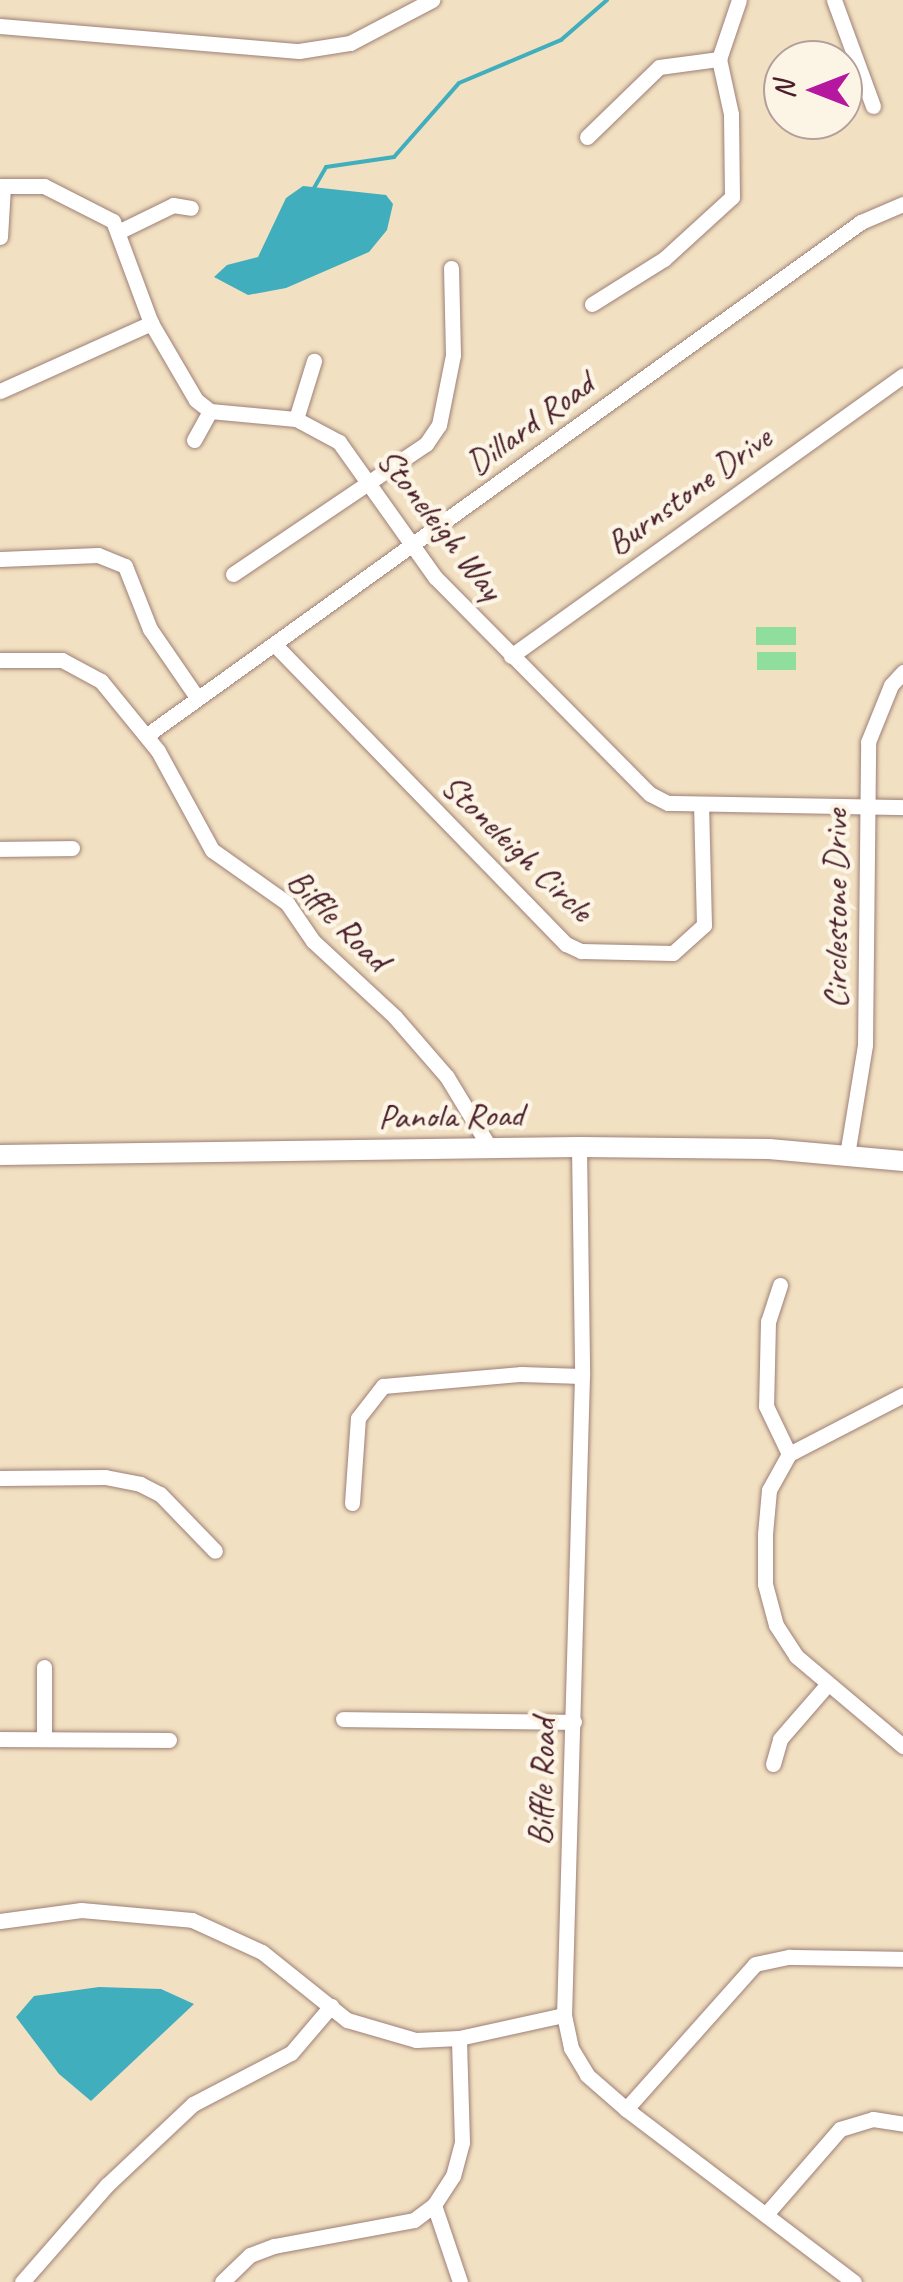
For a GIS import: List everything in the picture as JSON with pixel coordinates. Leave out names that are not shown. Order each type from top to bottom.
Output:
[{"type":"main road","name":"Panola Road","points":[[0,1155],[579,1147],[847,1155],[903,1161]]},
{"type":"street","points":[[0,26],[299,51],[350,43],[432,0]]},
{"type":"street","points":[[592,304],[664,260],[732,197],[731,114],[718,59],[738,0]]},
{"type":"street","points":[[834,0],[873,106]]},
{"type":"street","points":[[588,137],[660,67],[718,59]]},
{"type":"street","points":[[0,237],[1,186],[44,186],[77,198],[113,221],[151,323],[196,400],[210,411],[194,440]]},
{"type":"street","name":"Dillard Road","points":[[147,734],[196,696],[276,646],[860,222],[903,204]]},
{"type":"street","points":[[118,232],[173,205],[191,208]]},
{"type":"street","points":[[234,574],[426,444],[439,426],[454,355],[451,268]]},
{"type":"street","points":[[7,390],[151,323]]},
{"type":"street","points":[[296,419],[314,361]]},
{"type":"street","name":"Burnstone Drive","points":[[511,656],[903,376]]},
{"type":"street","name":"Stoneleigh Way","points":[[210,411],[296,419],[339,442],[412,545],[511,656],[650,794],[668,804],[903,808]]},
{"type":"street","points":[[0,558],[98,555],[125,566],[150,629],[196,696]]},
{"type":"street","name":"Stoneleigh Circle","points":[[276,646],[566,944],[582,951],[673,953],[688,945],[704,924],[706,911],[701,804]]},
{"type":"street","name":"Biffle Road","points":[[0,660],[78,666],[101,681],[147,734],[212,850],[287,904],[312,940],[395,1016],[446,1077],[490,1148]]},
{"type":"street","name":"Circlestone Drive","points":[[847,1155],[864,1045],[867,807],[873,722],[903,672]]},
{"type":"street","points":[[0,849],[72,848]]},
{"type":"street","name":"Biffle Road","points":[[579,1147],[582,1376],[564,2015],[570,2048],[587,2075],[626,2110],[854,2282]]},
{"type":"street","points":[[780,1285],[768,1322],[766,1406],[789,1454]]},
{"type":"street","points":[[352,1502],[358,1418],[382,1386],[521,1374],[582,1376]]},
{"type":"street","points":[[903,1395],[789,1454],[769,1490],[765,1584],[776,1625],[826,1686],[903,1746]]},
{"type":"street","points":[[0,1478],[105,1478],[140,1484],[160,1494],[215,1551]]},
{"type":"street","points":[[44,1666],[44,1739]]},
{"type":"street","points":[[772,1764],[780,1740],[826,1686]]},
{"type":"street","points":[[343,1719],[574,1722]]},
{"type":"street","points":[[0,1739],[169,1740]]},
{"type":"street","points":[[0,1921],[80,1910],[192,1920],[262,1952],[331,2006],[376,2033],[459,2038],[564,2015]]},
{"type":"street","points":[[626,2110],[756,1964],[789,1957],[903,1959]]},
{"type":"street","points":[[22,2282],[107,2185],[193,2104],[291,2053],[331,2006]]},
{"type":"street","points":[[222,2282],[250,2255],[414,2220],[434,2205],[453,2176],[462,2142],[459,2038]]},
{"type":"street","points":[[767,2213],[840,2129],[872,2119],[903,2124]]},
{"type":"street","points":[[434,2205],[460,2282]]},
{"type":"green space","points":[[756,627],[796,627],[796,645],[756,645]]},
{"type":"green space","points":[[757,652],[796,652],[796,670],[757,670]]},
{"type":"water","points":[[303,186],[386,195],[393,204],[387,230],[369,252],[286,288],[248,295],[214,277],[227,265],[258,257],[286,198]]},
{"type":"water","points":[[99,1987],[161,1989],[194,2004],[91,2101],[59,2074],[16,2017],[34,1996]]},
{"type":"waterway","points":[[314,188],[326,167],[394,157],[459,83],[561,40],[607,0]]}]
